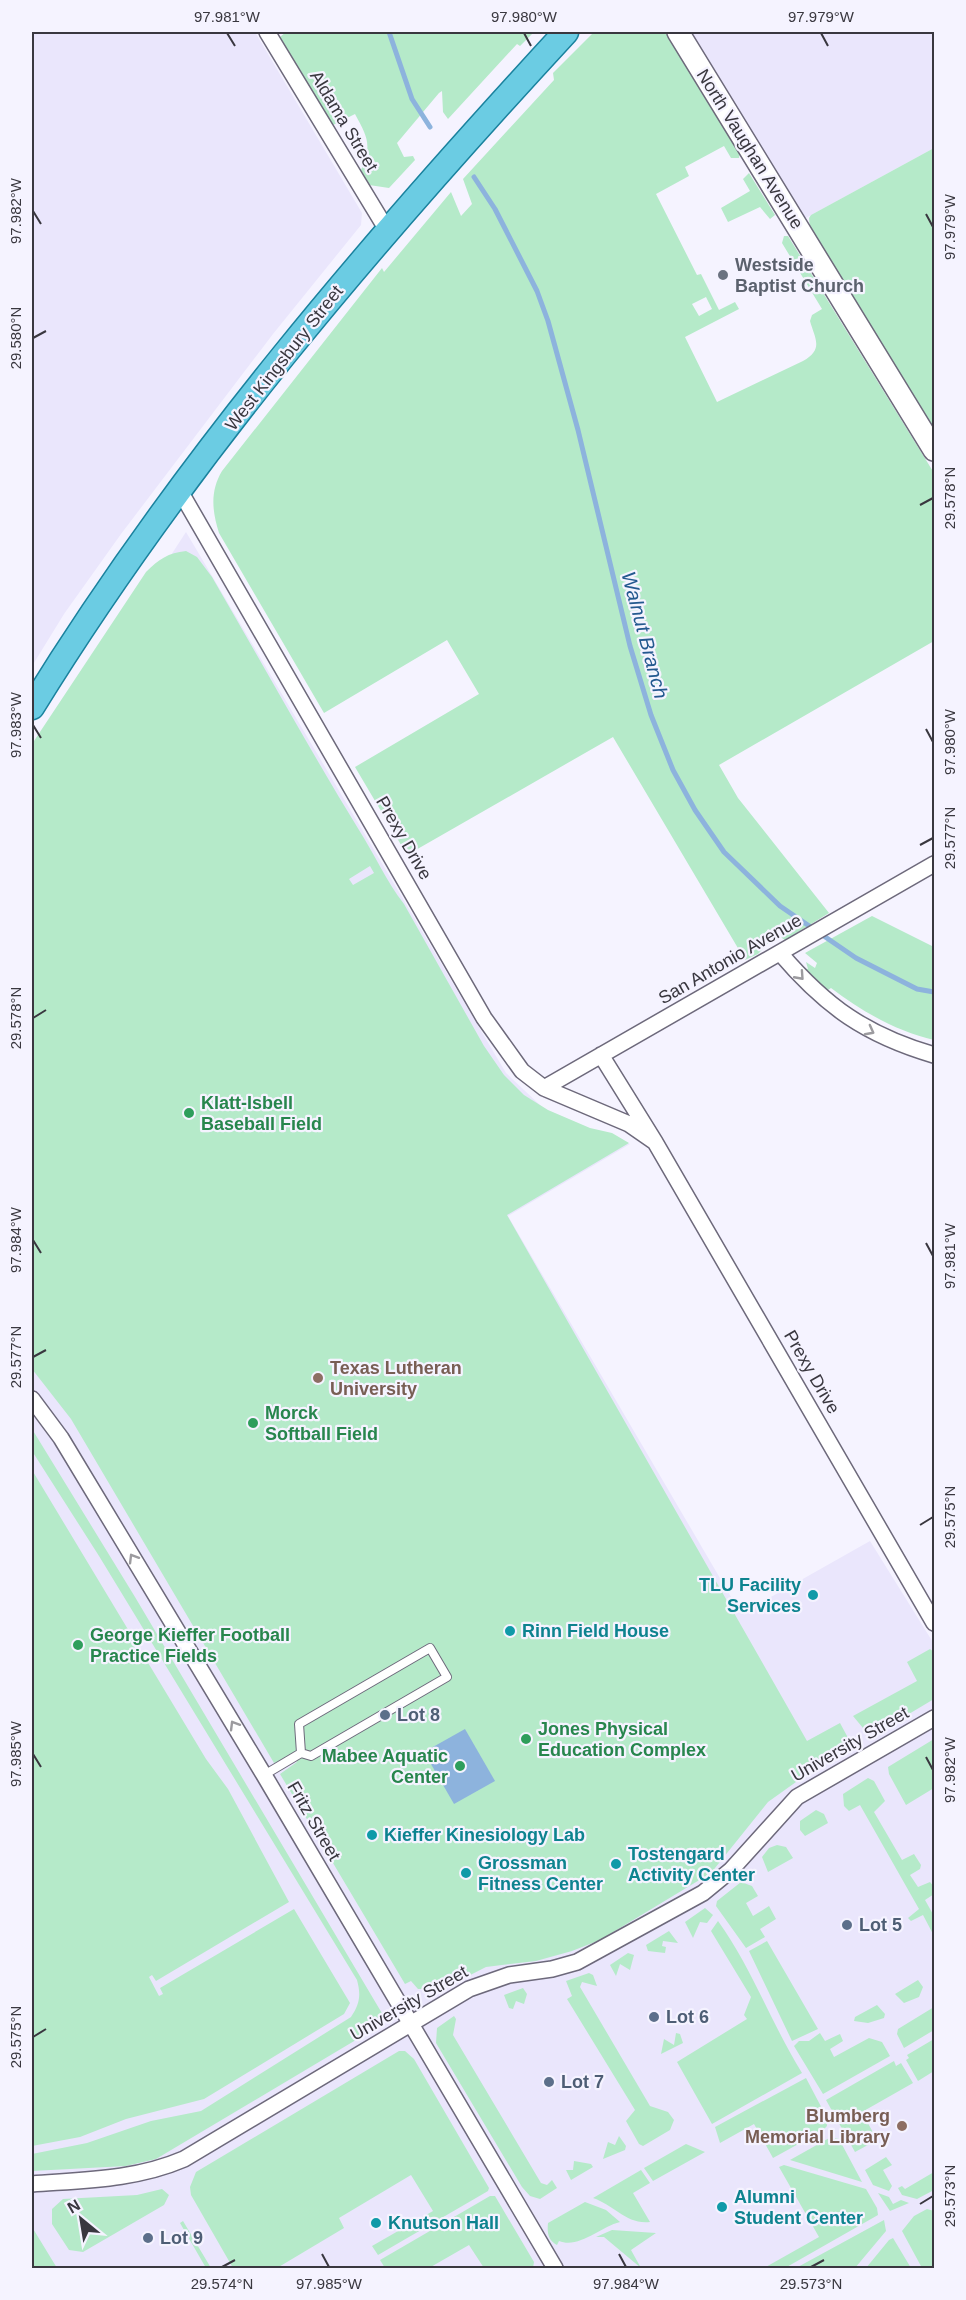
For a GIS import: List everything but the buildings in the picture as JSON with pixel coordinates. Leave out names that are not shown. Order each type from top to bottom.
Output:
[{"type":"main road","name":"West Kingsbury Street","points":[[32,707],[137,549],[180,491],[387,230],[566,32]]},
{"type":"street","name":"Aldama Street","points":[[267,32],[387,230]]},
{"type":"street","name":"North Vaughan Avenue","points":[[678,32],[934,450]]},
{"type":"street","name":"Prexy Drive","points":[[180,491],[484,1018],[522,1071],[544,1088],[629,1124],[655,1142]]},
{"type":"street","name":"San Antonio Avenue","points":[[544,1088],[934,864]]},
{"type":"street","points":[[780,952],[822,998],[853,1022],[890,1040],[934,1055]]},
{"type":"street","name":"Prexy Drive","points":[[601,1055],[655,1142],[934,1623]]},
{"type":"street","name":"Fritz Street","points":[[32,1399],[61,1438],[264,1775],[555,2268]]},
{"type":"street","name":"University Street","points":[[32,2184],[133,2176],[160,2169],[184,2158],[451,1998],[486,1982],[577,1962],[703,1893],[731,1870],[797,1797],[934,1718]]},
{"type":"lane","points":[[264,1775],[301,1753],[311,1756],[447,1677],[430,1648],[299,1724],[301,1753]]},
{"type":"shaded area","points":[[32,32],[255,32],[362,213],[361,225],[273,334],[121,534],[64,614],[32,666]]},
{"type":"shaded area","points":[[689,32],[934,32],[934,148],[802,220]]},
{"type":"shaded area","name":"Texas Lutheran University","points":[[186,532],[506,1073],[557,1121],[630,1144],[508,1216],[741,1614],[870,1541],[934,1644],[934,2268],[32,2268],[32,769]]},
{"type":"green space","points":[[286,32],[534,32],[520,46],[517,44],[448,119],[443,112],[442,91],[439,93],[397,143],[404,157],[413,156],[415,160],[389,188],[369,185],[361,170],[367,154],[367,142],[355,114],[333,125],[280,37]]},
{"type":"green space","points":[[594,32],[665,32],[740,152],[739,158],[731,158],[724,146],[685,167],[689,176],[656,194],[697,275],[701,274],[719,310],[735,302],[739,309],[685,337],[717,402],[803,361],[810,357],[816,348],[816,338],[810,321],[812,315],[822,309],[782,243],[784,236],[788,236],[934,473],[934,641],[719,765],[738,798],[829,913],[785,940],[768,929],[765,934],[770,941],[758,954],[745,960],[613,737],[407,855],[355,767],[479,694],[447,640],[324,713],[219,533],[215,517],[213,501],[215,486],[222,471],[382,268],[384,272],[451,192],[461,216],[472,204],[463,179],[554,80],[553,73]],"holes":[[[706,297],[712,309],[699,316],[692,304]]]},
{"type":"green space","points":[[934,148],[934,432],[810,229],[809,218]]},
{"type":"green space","points":[[749,173],[775,215],[770,219],[760,207],[728,222],[721,208],[750,191],[743,179]]},
{"type":"green space","points":[[186,551],[197,557],[212,577],[321,767],[404,904],[484,1046],[504,1075],[524,1095],[548,1110],[590,1128],[612,1133],[629,1143],[507,1215],[807,1741],[840,1723],[853,1747],[810,1772],[768,1802],[711,1873],[600,1940],[536,1961],[486,1967],[433,1994],[430,1989],[418,1989],[411,1981],[405,1984],[280,1774],[297,1762],[293,1756],[274,1763],[71,1419],[32,1369],[32,744],[146,572],[164,557]],"holes":[[[370,866],[374,873],[353,885],[349,879]]]},
{"type":"green space","points":[[872,916],[934,947],[934,1040],[907,1032],[880,1020],[831,988],[825,992],[801,968],[808,969],[806,962],[815,968],[817,963],[805,953]]},
{"type":"green space","points":[[32,1429],[135,1597],[383,2015],[381,2024],[376,2028],[156,2159],[126,2166],[32,2171],[32,2154],[87,2143],[151,2121],[201,2111],[351,2017],[358,2004],[359,1990],[357,1980],[99,1556],[32,1451]]},
{"type":"green space","points":[[32,1470],[206,1759],[228,1789],[289,1902],[156,1981],[152,1975],[149,1977],[159,1996],[163,1994],[160,1988],[294,1909],[350,2003],[344,2014],[204,2099],[126,2119],[80,2137],[32,2146]]},
{"type":"green space","points":[[930,1649],[934,1652],[934,1699],[877,1733],[868,1734],[853,1716],[917,1681],[907,1662]]},
{"type":"green space","points":[[934,1739],[934,1788],[906,1805],[889,1774],[888,1767]]},
{"type":"green space","points":[[868,1778],[874,1781],[885,1801],[874,1812],[902,1860],[914,1854],[921,1865],[920,1869],[910,1875],[918,1887],[930,1882],[934,1887],[934,1894],[925,1900],[934,1916],[934,1936],[923,1915],[911,1921],[908,1918],[919,1909],[860,1805],[849,1811],[844,1806],[843,1794]]},
{"type":"green space","points":[[816,1810],[824,1814],[828,1823],[805,1836],[800,1830],[800,1821]]},
{"type":"green space","points":[[777,1845],[786,1847],[793,1858],[768,1872],[762,1857],[769,1848]]},
{"type":"green space","points":[[741,1882],[752,1886],[758,1896],[746,1903],[753,1916],[769,1906],[776,1919],[760,1929],[765,1937],[746,1948],[716,1906],[717,1901]]},
{"type":"green space","points":[[705,1908],[713,1915],[707,1923],[700,1922],[693,1938],[685,1922]]},
{"type":"green space","points":[[718,1921],[742,1958],[802,2073],[712,2124],[677,2062],[747,2019],[744,2015],[751,1997],[711,1931]]},
{"type":"green space","points":[[669,1931],[678,1943],[663,1941],[662,1946],[666,1947],[665,1953],[648,1951],[646,1945]]},
{"type":"green space","points":[[767,1941],[818,2029],[792,2041],[749,1951]]},
{"type":"green space","points":[[628,1953],[634,1955],[630,1970],[620,1964],[616,1976],[610,1965]]},
{"type":"green space","points":[[589,1973],[593,1975],[597,1986],[582,1982],[580,1987],[650,2106],[668,2112],[674,2120],[670,2130],[643,2146],[639,2144],[626,2121],[635,2110],[567,1999],[572,1996],[566,1981]]},
{"type":"green space","points":[[918,1980],[923,1987],[919,1997],[904,2003],[895,1994]]},
{"type":"green space","points":[[523,1988],[527,1994],[524,2004],[516,2001],[513,2009],[509,2008],[504,1995]]},
{"type":"green space","points":[[877,2005],[885,2014],[884,2018],[868,2023],[854,2021],[855,2017]]},
{"type":"green space","points":[[934,2007],[934,2030],[904,2048],[897,2034],[898,2029]]},
{"type":"green space","points":[[454,2016],[456,2019],[453,2035],[541,2183],[547,2185],[552,2180],[557,2188],[540,2199],[530,2196],[522,2187],[436,2043],[437,2028]]},
{"type":"green space","points":[[676,2033],[680,2034],[683,2043],[661,2054],[664,2039],[674,2045]]},
{"type":"green space","points":[[820,2033],[825,2041],[840,2034],[843,2041],[830,2049],[834,2057],[869,2038],[882,2042],[890,2056],[823,2094],[794,2046],[799,2041],[809,2041]]},
{"type":"green space","points":[[934,2039],[934,2071],[918,2081],[906,2060],[909,2058],[907,2055]]},
{"type":"green space","points":[[399,2051],[405,2051],[414,2059],[489,2188],[488,2191],[378,2255],[372,2246],[433,2211],[411,2175],[339,2218],[344,2228],[277,2268],[233,2268],[191,2195],[190,2187],[196,2172]]},
{"type":"green space","points":[[894,2061],[896,2066],[901,2063],[913,2083],[862,2112],[877,2140],[855,2152],[826,2100]]},
{"type":"green space","points":[[806,2078],[826,2116],[827,2126],[822,2131],[773,2158],[754,2124],[720,2143],[715,2127]]},
{"type":"green space","points":[[619,2136],[626,2146],[625,2150],[603,2159],[608,2142],[615,2145]]},
{"type":"green space","points":[[831,2137],[839,2139],[862,2182],[790,2160]]},
{"type":"green space","points":[[686,2144],[705,2152],[653,2181],[644,2168]]},
{"type":"green space","points":[[886,2157],[892,2165],[883,2170],[892,2186],[889,2191],[873,2185],[865,2170]]},
{"type":"green space","points":[[574,2161],[591,2164],[593,2167],[571,2180],[566,2170],[573,2170]]},
{"type":"green space","points":[[784,2165],[866,2189],[877,2208],[878,2215],[785,2268],[764,2268],[819,2237],[779,2167]]},
{"type":"green space","points":[[641,2170],[650,2183],[633,2193],[650,2222],[627,2218],[593,2198]]},
{"type":"green space","points":[[934,2172],[934,2190],[917,2199],[902,2195],[898,2188],[902,2186],[905,2189]]},
{"type":"green space","points":[[162,2189],[169,2195],[164,2205],[83,2252],[69,2250],[52,2224],[52,2209],[63,2199],[137,2195]]},
{"type":"green space","points":[[878,2193],[889,2197],[893,2204],[901,2200],[909,2203],[890,2211]]},
{"type":"green space","points":[[490,2196],[495,2196],[534,2262],[533,2268],[484,2268],[469,2245],[429,2268],[385,2268],[380,2260]]},
{"type":"green space","points":[[585,2202],[606,2210],[620,2222],[582,2240],[567,2243],[559,2241],[557,2245],[554,2243],[549,2236],[548,2223]]},
{"type":"green space","points":[[927,2209],[934,2211],[934,2268],[922,2268],[902,2231],[914,2216]]},
{"type":"green space","points":[[884,2220],[886,2231],[855,2268],[796,2268]]},
{"type":"green space","points":[[183,2221],[211,2268],[206,2268],[180,2223]]},
{"type":"green space","points":[[32,2227],[57,2268],[32,2268]]},
{"type":"green space","points":[[612,2230],[656,2233],[631,2250],[641,2268],[604,2237],[596,2237]]},
{"type":"green space","points":[[893,2238],[911,2268],[866,2268],[889,2240]]},
{"type":"water","name":"Mabee Aquatic Center","points":[[465,1729],[495,1781],[454,1804],[424,1752]]},
{"type":"waterway","name":"Walnut Branch","points":[[389,32],[412,99],[430,127]]},
{"type":"waterway","name":"Walnut Branch","points":[[474,177],[495,209],[537,291],[548,321],[578,430],[630,646],[651,715],[673,770],[695,810],[724,852],[780,906],[856,958],[917,989],[934,992]]},
{"type":"place","name":"Westside Baptist Church","points":[[723,275]]},
{"type":"place","name":"Klatt-Isbell Baseball Field","points":[[189,1113]]},
{"type":"place","name":"Texas Lutheran University","points":[[318,1378]]},
{"type":"place","name":"Morck Softball Field","points":[[253,1423]]},
{"type":"place","name":"TLU Facility Services","points":[[813,1595]]},
{"type":"place","name":"Rinn Field House","points":[[510,1631]]},
{"type":"place","name":"George Kieffer Football Practice Fields","points":[[78,1645]]},
{"type":"place","name":"Lot 8","points":[[385,1715]]},
{"type":"place","name":"Jones Physical Education Complex","points":[[526,1739]]},
{"type":"place","name":"Mabee Aquatic Center","points":[[460,1766]]},
{"type":"place","name":"Kieffer Kinesiology Lab","points":[[372,1835]]},
{"type":"place","name":"Tostengard Activity Center","points":[[616,1864]]},
{"type":"place","name":"Grossman Fitness Center","points":[[466,1873]]},
{"type":"place","name":"Lot 5","points":[[847,1925]]},
{"type":"place","name":"Lot 6","points":[[654,2017]]},
{"type":"place","name":"Lot 7","points":[[549,2082]]},
{"type":"place","name":"Blumberg Memorial Library","points":[[902,2126]]},
{"type":"place","name":"Alumni Student Center","points":[[722,2207]]},
{"type":"place","name":"Knutson Hall","points":[[376,2223]]},
{"type":"place","name":"Lot 9","points":[[148,2238]]}]
